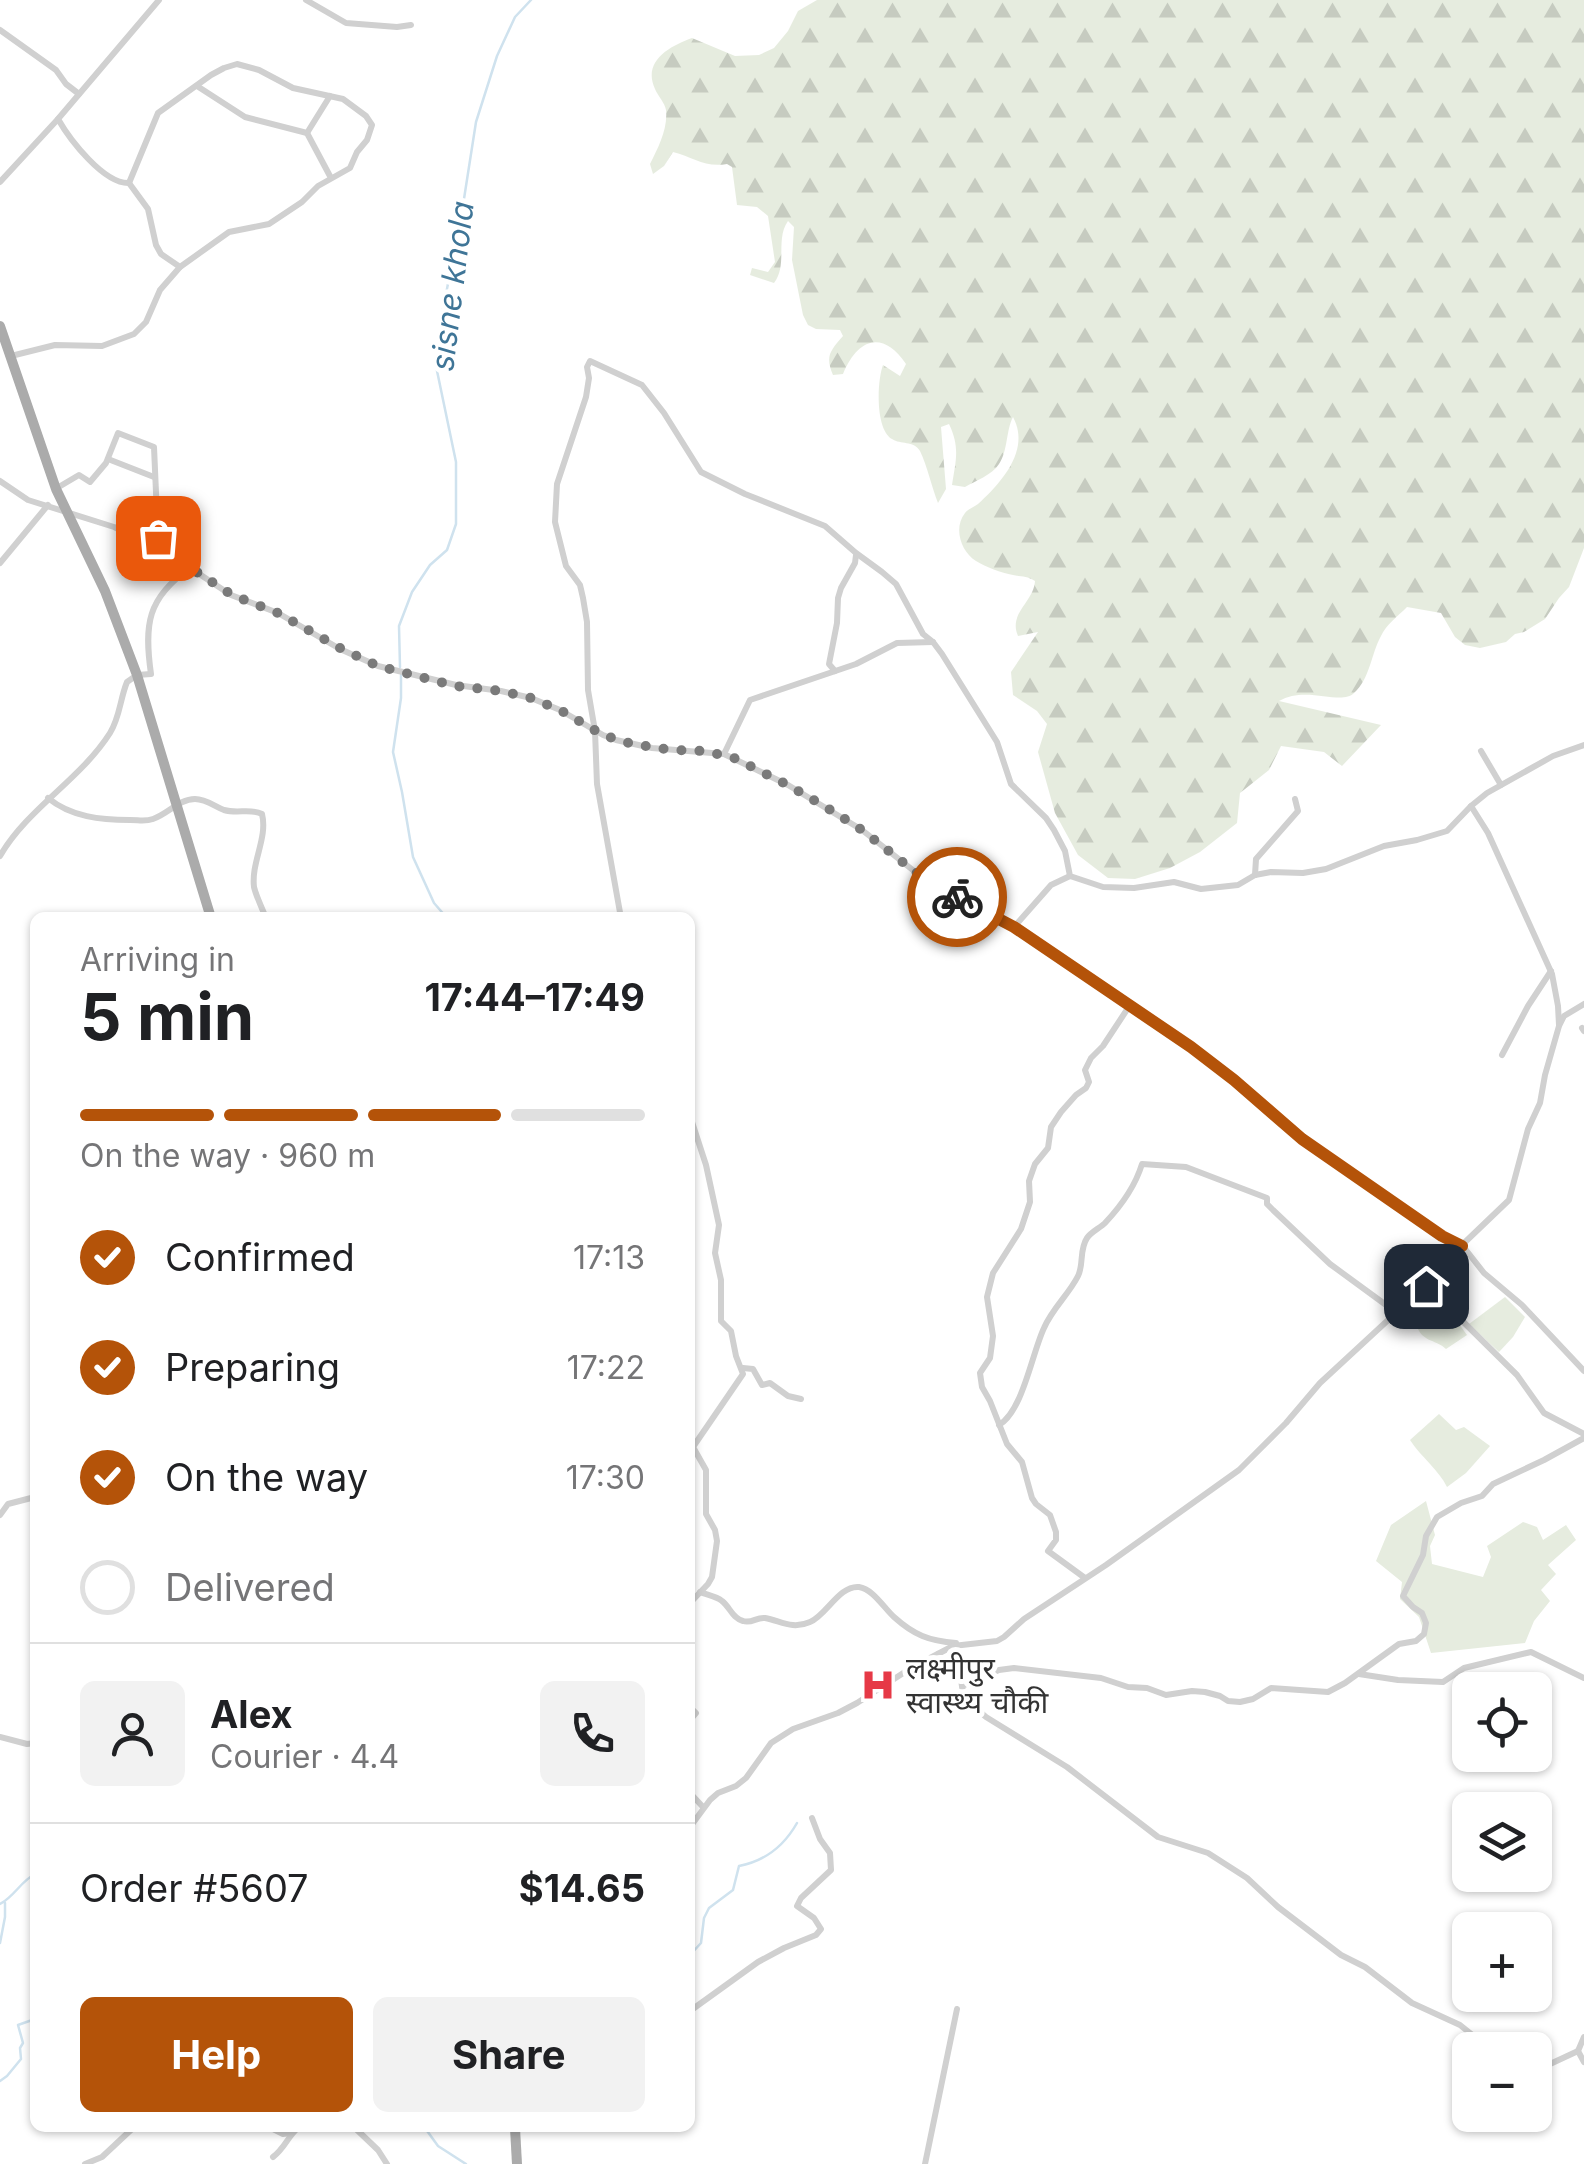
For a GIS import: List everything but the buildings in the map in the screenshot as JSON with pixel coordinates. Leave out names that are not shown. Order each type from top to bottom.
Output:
[{"type":"main road","points":[[0,326],[56,488],[112,606],[137,675],[209,912]]},
{"type":"main road","points":[[515,2132],[517,2164]]},
{"type":"street","points":[[0,182],[158,0]]},
{"type":"street","points":[[306,0],[346,23],[410,25]]},
{"type":"street","points":[[0,30],[56,70],[79,94]]},
{"type":"street","points":[[10,356],[55,345],[102,346],[134,334],[146,322],[160,290],[180,267],[230,232],[268,224],[353,164],[372,122],[355,106],[292,88],[259,70],[237,64],[224,68],[158,113],[129,183]]},
{"type":"street","points":[[197,86],[245,116],[308,133],[331,178]]},
{"type":"street","points":[[308,133],[330,96]]},
{"type":"street","points":[[58,119],[90,162],[118,183],[129,183]]},
{"type":"street","points":[[129,183],[148,209],[161,254],[180,267]]},
{"type":"street","points":[[620,912],[598,784],[596,731],[588,690],[587,622],[580,585],[566,566],[555,522],[557,484],[586,397],[590,362],[642,386],[701,472],[825,526],[896,584],[923,634],[933,642],[997,742],[1011,784],[1054,830],[1065,852],[1070,876]]},
{"type":"street","points":[[56,488],[79,476],[90,482],[108,459],[118,433],[154,447],[158,538],[163,550]]},
{"type":"street","points":[[108,459],[154,477]]},
{"type":"street","points":[[0,481],[28,500],[114,527],[163,550],[232,595],[278,613],[378,666],[456,686],[531,698],[596,731],[632,744],[724,754],[819,802],[928,882],[1014,927],[1130,1005],[1224,1071],[1290,1130],[1340,1167],[1462,1246],[1484,1273],[1522,1305],[1584,1371]]},
{"type":"street","points":[[0,563],[48,506]]},
{"type":"street","points":[[835,671],[830,664],[838,598],[856,554]]},
{"type":"street","points":[[0,856],[9,840],[107,737],[115,724],[127,682],[137,675],[151,674],[147,637],[151,614],[171,582],[190,568]]},
{"type":"street","points":[[724,754],[750,700],[856,664],[897,643],[933,642]]},
{"type":"street","points":[[1014,927],[1052,884],[1070,876],[1104,887],[1134,888],[1174,882],[1202,889],[1238,885],[1255,875],[1271,872],[1326,869],[1384,846],[1447,831],[1471,806],[1501,785],[1553,756],[1584,745]]},
{"type":"street","points":[[1481,750],[1501,785]]},
{"type":"street","points":[[48,798],[71,812],[116,820],[147,821],[193,799],[226,810],[257,810],[265,826],[254,887],[264,912]]},
{"type":"street","points":[[1255,875],[1256,859],[1298,811],[1294,800]]},
{"type":"street","points":[[1471,806],[1488,833],[1551,972],[1559,1026]]},
{"type":"street","points":[[1502,1055],[1551,972]]},
{"type":"street","points":[[695,1820],[718,1793],[746,1778],[771,1743],[793,1729],[858,1703],[952,1646],[1004,1638],[1024,1620],[1239,1470],[1320,1383],[1426,1286],[1450,1252],[1462,1246],[1508,1200],[1528,1129],[1540,1103],[1559,1026],[1564,1016],[1584,1004]]},
{"type":"street","points":[[1086,1578],[1048,1551],[1056,1540],[1050,1514],[1032,1498],[1022,1462],[998,1425],[980,1373],[990,1358],[993,1336],[987,1297],[993,1272],[1021,1229],[1030,1202],[1029,1181],[1035,1164],[1048,1148],[1051,1128],[1060,1112],[1086,1088],[1089,1082],[1085,1070],[1091,1058],[1130,1005]]},
{"type":"street","points":[[695,1131],[719,1226],[715,1254],[721,1321],[731,1332],[742,1368],[740,1380],[695,1444]]},
{"type":"street","points":[[998,1425],[1008,1420],[1014,1409],[1046,1323],[1078,1276],[1087,1239],[1122,1203],[1142,1164],[1186,1167],[1266,1198],[1266,1204],[1319,1254],[1398,1313]]},
{"type":"street","points":[[962,1686],[999,1670],[1014,1668],[1101,1678],[1166,1695],[1205,1692],[1240,1702],[1272,1688],[1328,1692],[1399,1644],[1416,1641],[1424,1634],[1426,1623],[1422,1613],[1404,1596],[1426,1536],[1438,1517],[1584,1436],[1544,1413],[1517,1375],[1426,1286]]},
{"type":"street","points":[[742,1368],[753,1368],[762,1386],[770,1384],[801,1399]]},
{"type":"street","points":[[695,1451],[706,1470],[706,1514],[718,1541],[712,1577],[695,1597]]},
{"type":"street","points":[[0,1514],[8,1504],[30,1498]]},
{"type":"street","points":[[699,1592],[725,1603],[739,1620],[749,1623],[765,1618],[790,1626],[809,1623],[830,1602],[854,1587],[862,1588],[893,1616],[929,1640],[965,1644]]},
{"type":"street","points":[[1358,1674],[1444,1682],[1464,1668],[1531,1652],[1584,1678]]},
{"type":"street","points":[[938,1654],[961,1680],[963,1692],[972,1704],[986,1717],[1067,1767],[1158,1837],[1208,1853],[1247,1878],[1278,1908],[1341,1955],[1412,2003],[1469,2032]]},
{"type":"street","points":[[0,1737],[30,1744]]},
{"type":"street","points":[[695,1799],[704,1807]]},
{"type":"street","points":[[695,2006],[758,1962],[821,1929],[814,1918],[797,1906],[831,1870],[830,1853],[812,1818]]},
{"type":"street","points":[[925,2164],[957,2009]]},
{"type":"street","points":[[1552,2063],[1578,2050],[1584,2037]]},
{"type":"street","points":[[1578,2050],[1584,2062]]},
{"type":"street","points":[[85,2164],[103,2160],[129,2132]]},
{"type":"street","points":[[273,2157],[294,2132]]},
{"type":"street","points":[[362,2132],[370,2136],[387,2164]]},
{"type":"green space","points":[[817,0],[1584,0],[1584,548],[1569,587],[1545,619],[1506,642],[1480,648],[1465,645],[1455,637],[1441,613],[1407,607],[1383,632],[1364,681],[1354,693],[1341,697],[1300,695],[1279,701],[1381,725],[1342,766],[1324,752],[1281,746],[1269,770],[1240,793],[1237,823],[1200,852],[1170,868],[1135,879],[1108,878],[1078,855],[1055,813],[1038,752],[1047,724],[1037,711],[1013,695],[1011,672],[1038,632],[1018,636],[1016,628],[1035,581],[976,561],[960,539],[965,513],[987,496],[1011,465],[1018,442],[1013,417],[999,464],[965,487],[952,485],[955,440],[949,424],[941,427],[946,489],[938,503],[920,451],[886,434],[880,415],[883,365],[900,376],[906,364],[889,346],[871,343],[856,352],[843,374],[833,375],[830,354],[843,336],[840,330],[808,325],[803,315],[792,260],[794,227],[788,221],[784,228],[780,268],[774,283],[750,275],[752,268],[768,272],[775,262],[768,216],[757,207],[737,205],[732,167],[673,152],[653,174],[650,164],[666,117],[652,79],[660,56],[692,38],[735,56],[759,55],[774,48],[798,11]]},
{"type":"green space","points":[[1426,1291],[1451,1313],[1467,1335],[1446,1349],[1409,1327],[1412,1320],[1407,1313]]},
{"type":"green space","points":[[1505,1297],[1525,1317],[1499,1352],[1469,1324]]},
{"type":"green space","points":[[1439,1414],[1456,1430],[1464,1427],[1490,1446],[1447,1487],[1410,1440]]},
{"type":"green space","points":[[1426,1501],[1435,1535],[1430,1546],[1432,1564],[1483,1577],[1491,1557],[1487,1546],[1523,1522],[1537,1527],[1543,1540],[1566,1525],[1576,1540],[1548,1565],[1556,1574],[1541,1590],[1550,1601],[1534,1621],[1525,1643],[1431,1653],[1419,1617],[1400,1599],[1402,1582],[1376,1561],[1391,1525]]},
{"type":"waterway","name":"sisne khola","points":[[400,667],[399,626],[412,592],[430,565],[447,550],[456,524],[456,462],[436,366],[476,122],[497,56],[515,17],[531,0]]},
{"type":"waterway","name":"sisne khola","points":[[401,675],[393,752],[413,857],[442,912]]},
{"type":"waterway","points":[[695,1950],[701,1943],[709,1908],[733,1890],[739,1866],[773,1851],[797,1823]]},
{"type":"waterway","name":"sisne khola","points":[[0,1904],[30,1878]]},
{"type":"waterway","points":[[0,1943],[5,1903]]},
{"type":"waterway","points":[[0,2081],[21,2059],[23,2043],[18,2025],[30,2021]]},
{"type":"waterway","points":[[428,2132],[438,2146],[466,2164]]},
{"type":"way so far","points":[[158,538],[163,550],[232,595],[278,613],[378,666],[456,686],[531,698],[603,735],[632,744],[734,758],[834,812],[928,882],[957,897]]},
{"type":"place","name":"लक्ष्मीपुर स्वास्थ्य चौकी","points":[[878,1685]]},
{"type":"route","points":[[957,897],[1014,927],[1191,1047],[1302,1139],[1462,1246],[1450,1252],[1426,1286]]}]
